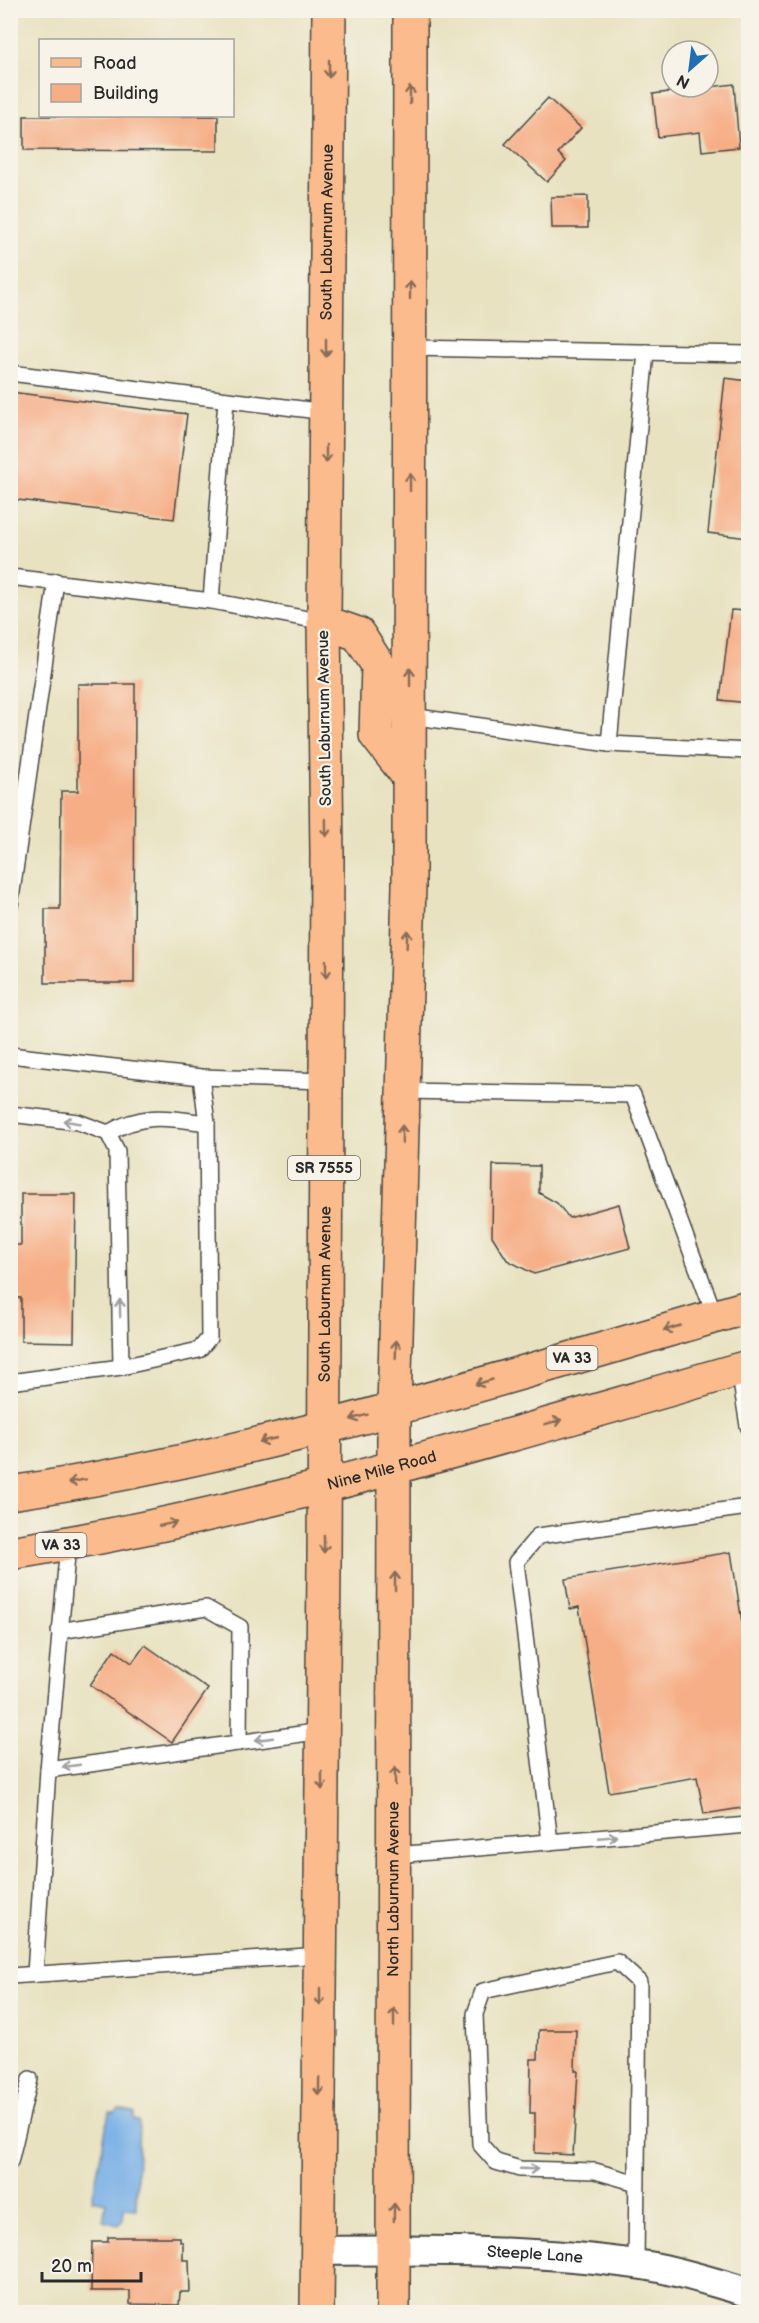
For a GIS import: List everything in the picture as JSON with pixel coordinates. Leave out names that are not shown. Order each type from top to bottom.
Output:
[{"type":"main road","name":"South Laburnum Avenue","points":[[323,1486],[324,622],[329,10]]},
{"type":"main road","points":[[394,1407],[410,716],[410,10]]},
{"type":"main road","points":[[324,622],[358,634],[378,665],[376,735],[409,777]]},
{"type":"main road","name":"VA 33","points":[[10,1493],[147,1467],[324,1426],[748,1307]]},
{"type":"main road","name":"Nine Mile Road","points":[[10,1553],[195,1519],[396,1466],[744,1368]]},
{"type":"main road","name":"North Laburnum Avenue","points":[[393,2313],[396,1466],[394,1407]]},
{"type":"main road","points":[[317,2313],[323,1486]]},
{"type":"street","name":"Steeple Lane","points":[[317,2251],[497,2252],[636,2264],[748,2292]]},
{"type":"lane","points":[[410,348],[748,354]]},
{"type":"lane","points":[[609,744],[646,352]]},
{"type":"lane","points":[[10,373],[326,412]]},
{"type":"lane","points":[[211,601],[226,400]]},
{"type":"lane","points":[[10,577],[211,601],[324,622]]},
{"type":"lane","points":[[10,906],[56,581]]},
{"type":"lane","points":[[410,716],[609,744],[748,751]]},
{"type":"lane","points":[[10,1055],[201,1077],[325,1081]]},
{"type":"lane","points":[[10,1382],[121,1367],[199,1350],[209,1338],[207,1123],[201,1077]]},
{"type":"lane","points":[[403,1091],[633,1095],[715,1317]]},
{"type":"lane","points":[[10,1114],[78,1122],[108,1133],[117,1150],[121,1367]]},
{"type":"lane","points":[[108,1133],[129,1121],[159,1116],[207,1123]]},
{"type":"lane","points":[[744,1368],[748,1426]]},
{"type":"lane","points":[[550,1842],[516,1562],[538,1536],[748,1507]]},
{"type":"lane","points":[[35,1974],[48,1770],[68,1544]]},
{"type":"lane","points":[[59,1631],[206,1608],[240,1627],[239,1743]]},
{"type":"lane","points":[[48,1770],[322,1731]]},
{"type":"lane","points":[[395,1855],[748,1825]]},
{"type":"lane","points":[[10,1976],[321,1955]]},
{"type":"lane","points":[[636,2264],[637,2183],[639,1982],[617,1962],[483,1991],[475,2014],[480,2144],[496,2162],[520,2169],[595,2171],[637,2183]]},
{"type":"lane","points":[[10,2162],[30,2079]]},
{"type":"water","points":[[119,2109],[134,2112],[134,2120],[139,2121],[136,2209],[124,2208],[123,2220],[118,2225],[103,2221],[106,2203],[92,2200],[109,2112]]},
{"type":"building","points":[[734,84],[739,147],[702,151],[700,132],[658,137],[653,94],[660,93],[660,99],[720,99],[720,86]]},
{"type":"building","points":[[548,98],[581,128],[558,153],[566,161],[547,182],[505,144]]},
{"type":"building","points":[[24,116],[218,117],[218,151],[24,150]]},
{"type":"building","points":[[588,196],[588,228],[552,228],[551,197]]},
{"type":"building","points":[[725,378],[748,381],[748,538],[708,533]]},
{"type":"building","points":[[10,392],[187,414],[174,519],[10,499]]},
{"type":"building","points":[[731,610],[748,611],[748,703],[720,700]]},
{"type":"building","points":[[78,684],[135,684],[134,983],[45,983],[45,909],[60,909],[61,791],[78,791]]},
{"type":"building","points":[[493,1165],[539,1166],[539,1193],[557,1203],[569,1218],[619,1204],[630,1248],[534,1274],[507,1260],[492,1236]]},
{"type":"building","points":[[21,1194],[76,1194],[74,1342],[21,1341],[21,1298],[12,1297],[13,1245],[21,1245]]},
{"type":"building","points":[[731,1552],[748,1661],[748,1807],[704,1814],[697,1777],[609,1792],[579,1607],[570,1609],[565,1579]]},
{"type":"building","points":[[145,1645],[208,1689],[172,1742],[90,1685],[114,1650],[132,1663]]},
{"type":"building","points":[[539,2030],[576,2030],[575,2071],[578,2071],[573,2155],[535,2153],[535,2113],[530,2113],[531,2059],[538,2059]]},
{"type":"building","points":[[108,2237],[180,2237],[180,2242],[183,2242],[183,2260],[189,2260],[190,2292],[180,2292],[179,2305],[130,2304],[130,2291],[91,2291],[92,2242],[108,2242]]}]
